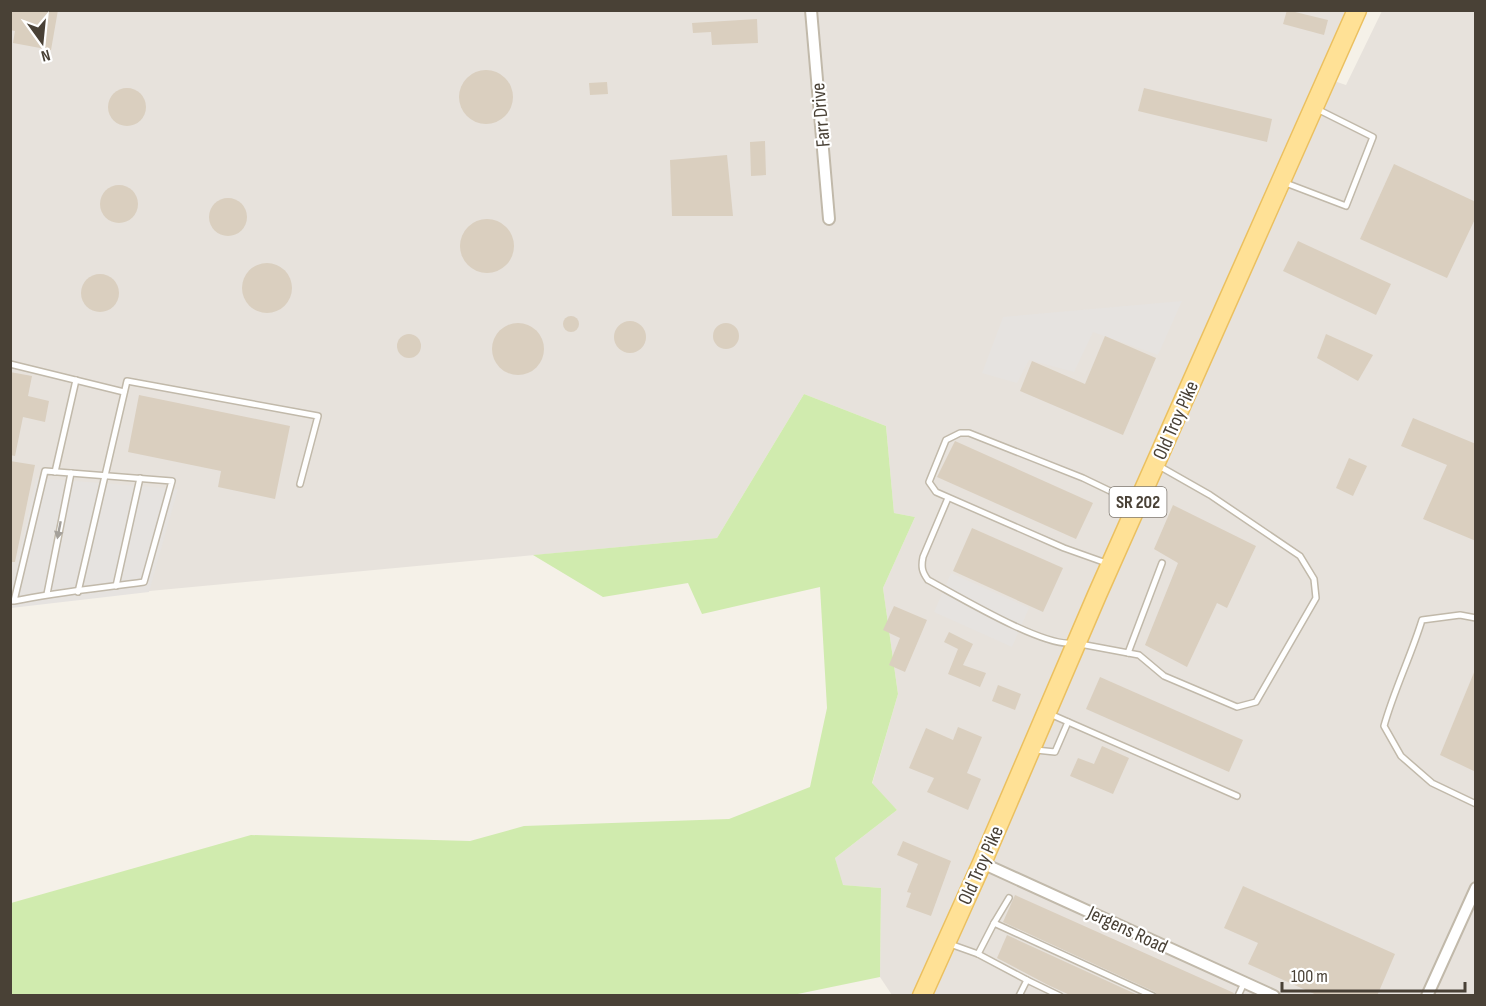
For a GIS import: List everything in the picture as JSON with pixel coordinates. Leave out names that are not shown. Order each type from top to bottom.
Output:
[{"type":"main road","name":"Old Troy Pike","points":[[926,994],[1110,565],[1357,10]]},
{"type":"street","name":"Farr Drive","points":[[811,10],[829,219]]},
{"type":"street","name":"Jergens Road","points":[[982,863],[1274,996]]},
{"type":"street","points":[[1427,996],[1476,888]]},
{"type":"lane","points":[[1281,181],[1346,206],[1373,137],[1314,108]]},
{"type":"lane","points":[[10,364],[124,392]]},
{"type":"lane","points":[[55,471],[76,380]]},
{"type":"lane","points":[[78,592],[127,381],[318,416],[300,484]]},
{"type":"lane","points":[[1110,565],[1064,548],[936,492],[929,482],[946,440],[969,433],[1083,478],[1137,504]]},
{"type":"lane","points":[[948,498],[923,557],[921,566],[928,580],[1024,630],[1060,644],[1076,643],[1139,655],[1164,676],[1238,706],[1256,702],[1316,598],[1314,579],[1300,556],[1210,495],[1155,464]]},
{"type":"lane","points":[[45,471],[71,473],[172,480],[144,582],[78,592],[47,594],[12,601],[45,471]]},
{"type":"lane","points":[[47,594],[71,473]]},
{"type":"lane","points":[[116,586],[140,478]]},
{"type":"lane","points":[[1128,653],[1162,563]]},
{"type":"lane","points":[[1476,618],[1460,615],[1422,620],[1384,726],[1401,756],[1432,783],[1476,804]]},
{"type":"lane","points":[[1046,712],[1237,796]]},
{"type":"lane","points":[[1030,749],[1055,752],[1068,722]]},
{"type":"lane","points":[[978,954],[1009,898]]},
{"type":"lane","points":[[994,923],[1153,996]]},
{"type":"lane","points":[[946,943],[978,954],[1060,996]]},
{"type":"lane","points":[[1019,996],[1027,981]]},
{"type":"lane","points":[[1238,996],[1244,982]]},
{"type":"shaded area","points":[[11,11],[1357,11],[1328,79],[1346,85],[1382,11],[1475,11],[1475,995],[892,995],[880,977],[881,888],[842,885],[835,858],[897,810],[872,784],[898,694],[883,588],[915,517],[894,513],[886,426],[804,394],[717,538],[11,604]]},
{"type":"shaded area","points":[[1182,301],[1158,355],[1093,332],[1074,372],[1029,360],[1017,383],[982,373],[1003,317]]},
{"type":"shaded area","points":[[36,478],[178,489],[149,592],[11,608],[11,592]]},
{"type":"shaded area","points":[[951,573],[1029,608],[1012,647],[934,612]]},
{"type":"green space","points":[[804,394],[886,426],[894,513],[915,517],[883,588],[898,694],[872,783],[897,810],[835,858],[843,885],[881,888],[880,977],[788,996],[11,996],[11,903],[251,835],[470,841],[524,826],[729,819],[810,787],[827,708],[820,587],[702,614],[688,583],[603,597],[533,555],[717,538]]},
{"type":"building","points":[[10,10],[58,10],[51,50],[13,43],[15,31],[10,30]]},
{"type":"building","points":[[1287,10],[1328,20],[1324,35],[1283,24]]},
{"type":"building","points":[[757,19],[758,43],[712,45],[711,32],[693,33],[692,23]]},
{"type":"building","points":[[486,70],[496,72],[505,78],[511,87],[513,97],[511,107],[505,116],[496,122],[486,124],[476,122],[467,116],[461,107],[459,97],[461,87],[467,78],[476,72]]},
{"type":"building","points":[[607,82],[608,94],[590,95],[589,83]]},
{"type":"building","points":[[127,88],[140,94],[146,107],[140,120],[127,126],[114,120],[108,107],[114,94]]},
{"type":"building","points":[[1144,88],[1272,119],[1267,142],[1138,111]]},
{"type":"building","points":[[765,141],[766,175],[751,176],[750,142]]},
{"type":"building","points":[[727,155],[733,216],[672,216],[670,160]]},
{"type":"building","points":[[1394,164],[1476,202],[1476,217],[1447,278],[1360,239]]},
{"type":"building","points":[[119,185],[133,190],[138,204],[133,218],[119,223],[105,218],[100,204],[105,190]]},
{"type":"building","points":[[228,198],[242,203],[247,217],[242,231],[228,236],[214,231],[209,217],[214,203]]},
{"type":"building","points":[[487,219],[497,221],[506,227],[512,236],[514,246],[512,256],[506,265],[497,271],[487,273],[477,271],[468,265],[462,256],[460,246],[462,236],[468,227],[477,221]]},
{"type":"building","points":[[1298,241],[1391,284],[1376,315],[1283,271]]},
{"type":"building","points":[[262,263],[272,263],[285,270],[292,283],[292,293],[285,306],[272,313],[262,313],[253,309],[246,302],[242,293],[242,283],[246,274],[253,267]]},
{"type":"building","points":[[100,274],[114,279],[119,293],[114,307],[100,312],[86,307],[81,293],[86,279]]},
{"type":"building","points":[[568,316],[574,316],[579,324],[577,330],[568,332],[563,327],[563,321]]},
{"type":"building","points":[[630,321],[641,326],[646,337],[641,348],[630,353],[619,348],[614,337],[619,326]]},
{"type":"building","points":[[513,323],[523,323],[537,330],[544,349],[537,368],[523,375],[513,375],[503,371],[496,364],[492,354],[492,344],[496,334],[503,327]]},
{"type":"building","points":[[726,323],[735,327],[739,336],[735,345],[726,349],[717,345],[713,336],[717,327]]},
{"type":"building","points":[[409,334],[418,337],[421,346],[418,355],[409,358],[400,355],[397,346],[400,337]]},
{"type":"building","points":[[1326,334],[1373,355],[1358,381],[1317,358]]},
{"type":"building","points":[[1105,336],[1156,358],[1123,435],[1020,391],[1032,361],[1085,384]]},
{"type":"building","points":[[10,372],[32,376],[28,396],[49,401],[45,422],[23,417],[15,456],[10,455]]},
{"type":"building","points":[[139,395],[290,426],[275,499],[218,487],[221,471],[128,452]]},
{"type":"building","points":[[1413,418],[1476,444],[1476,541],[1423,519],[1447,465],[1401,446]]},
{"type":"building","points":[[955,441],[1093,503],[1076,539],[937,477]]},
{"type":"building","points":[[1349,458],[1367,466],[1353,496],[1336,488]]},
{"type":"building","points":[[10,461],[35,465],[15,562],[10,562]]},
{"type":"building","points":[[1173,505],[1256,546],[1227,608],[1217,603],[1187,667],[1145,645],[1178,563],[1154,549]]},
{"type":"building","points":[[972,528],[1063,568],[1043,612],[953,571]]},
{"type":"building","points":[[894,606],[927,620],[905,672],[889,665],[900,638],[883,630]]},
{"type":"building","points":[[949,632],[973,644],[963,665],[986,673],[980,687],[948,674],[958,649],[944,642]]},
{"type":"building","points":[[1476,670],[1476,772],[1440,755]]},
{"type":"building","points":[[1100,677],[1243,740],[1229,772],[1086,709]]},
{"type":"building","points":[[998,685],[1021,694],[1015,710],[992,701]]},
{"type":"building","points":[[958,727],[982,737],[967,773],[981,779],[968,810],[927,792],[934,778],[909,768],[926,728],[953,740]]},
{"type":"building","points":[[1102,746],[1129,758],[1113,794],[1070,776],[1078,758],[1094,764]]},
{"type":"building","points":[[903,841],[951,861],[931,916],[906,907],[911,893],[907,892],[918,864],[897,855]]},
{"type":"building","points":[[1243,886],[1395,954],[1377,996],[1319,996],[1248,964],[1258,943],[1224,928]]},
{"type":"building","points":[[1015,895],[1234,993],[1233,996],[1158,996],[1155,992],[1003,922]]},
{"type":"building","points":[[1007,935],[1140,996],[1072,996],[1048,985],[997,958]]}]
